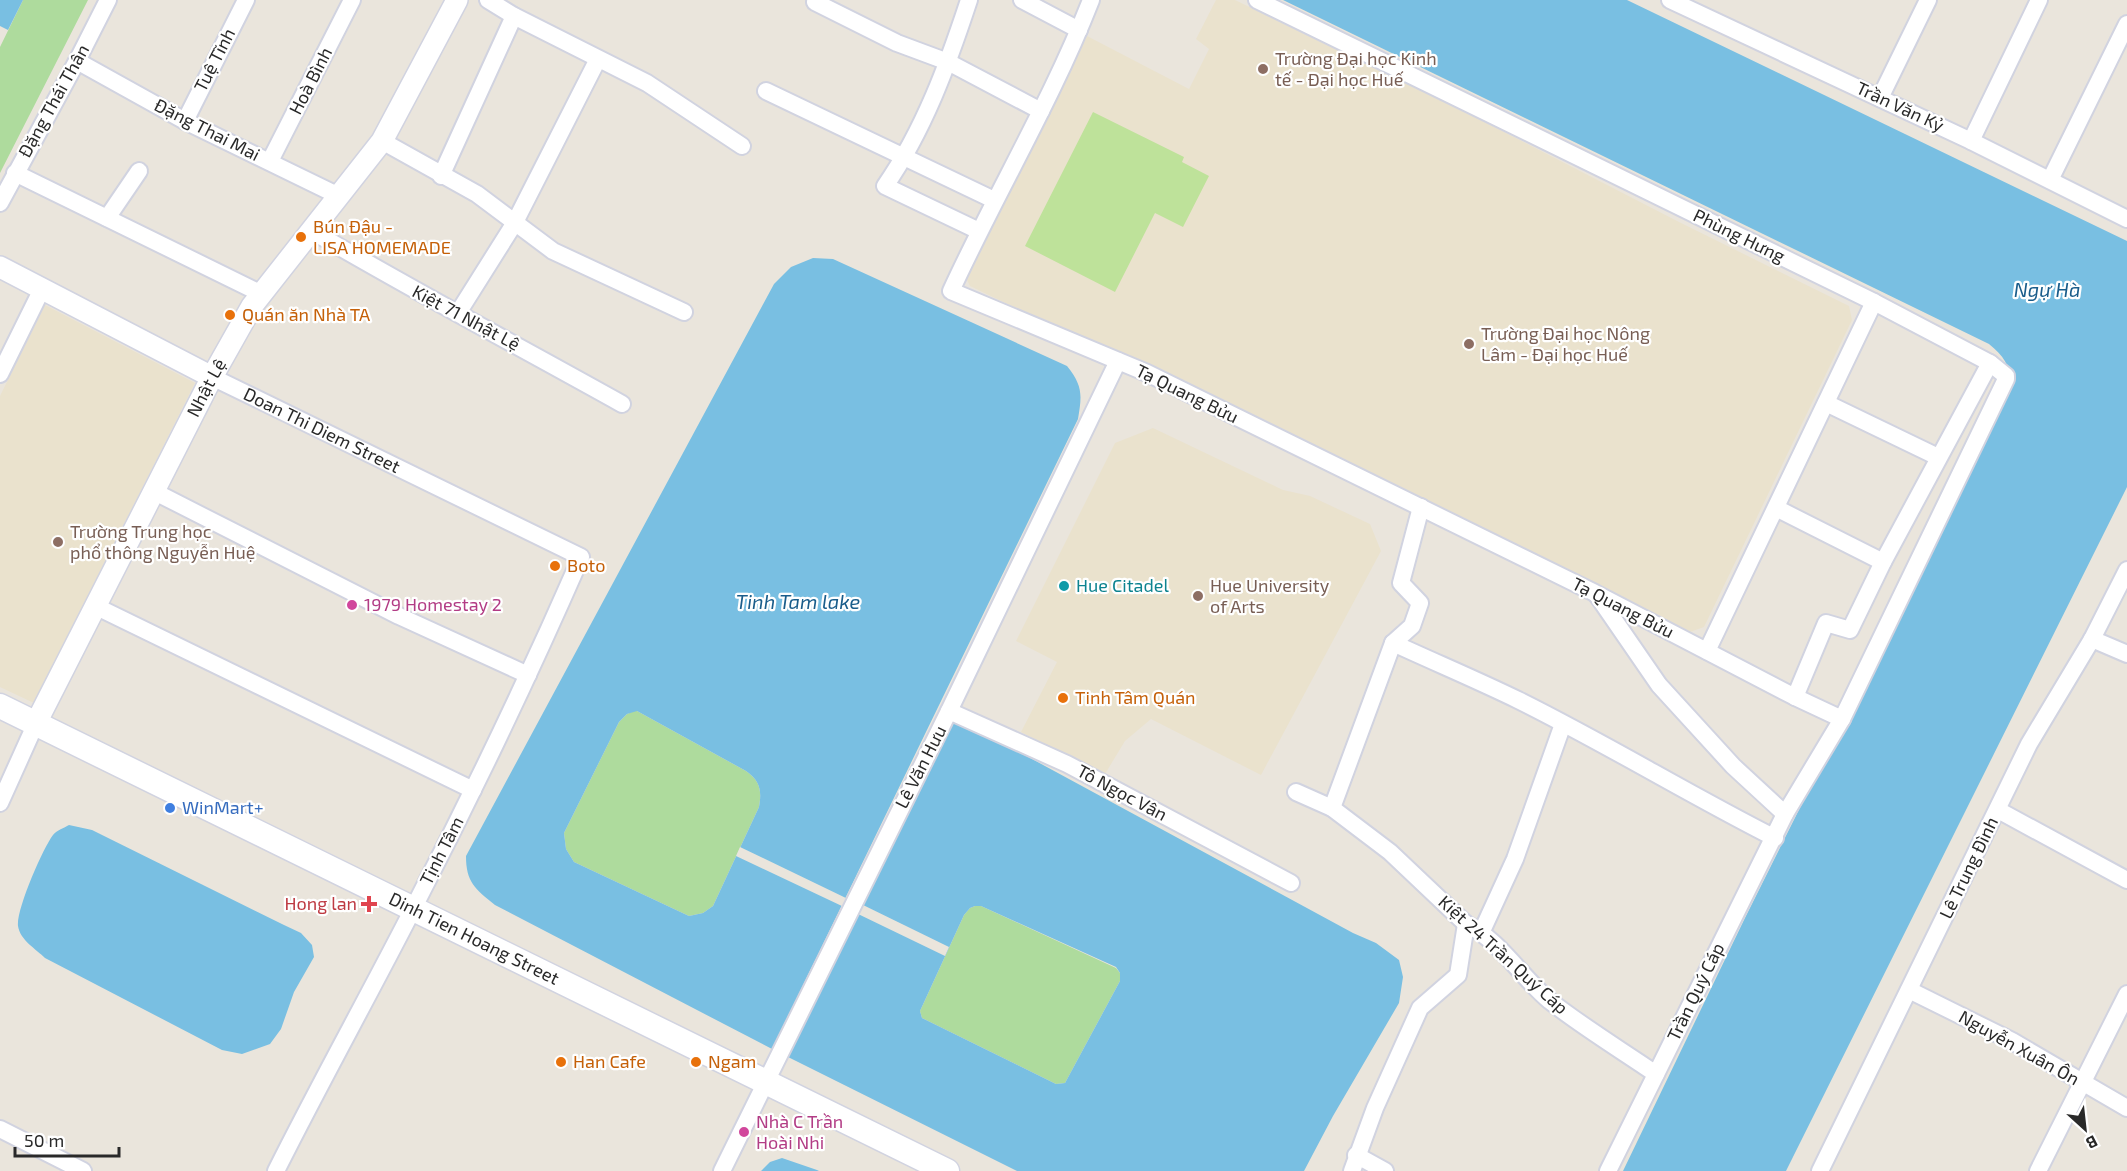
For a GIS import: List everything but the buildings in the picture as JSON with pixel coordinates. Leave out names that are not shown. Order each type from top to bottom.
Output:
[{"type":"main road","name":"Dinh Tien Hoang Street","points":[[0,705],[947,1171]]},
{"type":"street","name":"Đặng Thái Thân","points":[[0,203],[108,0]]},
{"type":"street","name":"Tuệ Tĩnh","points":[[185,121],[246,0]]},
{"type":"street","name":"Hoà Bình","points":[[270,161],[352,0]]},
{"type":"street","name":"Nhật Lệ","points":[[0,803],[36,723],[153,491],[252,306],[382,141],[457,0]]},
{"type":"street","points":[[488,0],[514,16],[647,83],[742,146]]},
{"type":"street","points":[[969,0],[948,62],[905,158],[885,186],[979,231]]},
{"type":"street","points":[[1022,0],[1079,30]]},
{"type":"street","name":"Tạ Quang Bửu","points":[[1090,0],[1079,30],[1041,111],[994,200],[951,291],[1118,361],[1595,593],[1842,719]]},
{"type":"street","name":"Phùng Hưng","points":[[1257,0],[1874,302],[1990,363]]},
{"type":"street","name":"Trần Văn Kỷ","points":[[1670,0],[2050,180],[2125,211]]},
{"type":"street","points":[[1880,98],[1928,0]]},
{"type":"street","points":[[1971,141],[2039,0]]},
{"type":"street","points":[[815,2],[897,43],[948,62],[1041,111]]},
{"type":"street","points":[[441,176],[514,16]]},
{"type":"street","points":[[2050,180],[2127,24]]},
{"type":"street","points":[[458,313],[514,224],[598,59]]},
{"type":"street","name":"Đặng Thai Mai","points":[[77,61],[185,121],[339,196]]},
{"type":"street","points":[[766,91],[994,200]]},
{"type":"street","points":[[382,141],[441,176],[477,194],[514,224],[553,251],[684,312]]},
{"type":"street","points":[[107,218],[139,171]]},
{"type":"street","points":[[15,173],[262,294]]},
{"type":"street","name":"Kiệt 71 Nhật Lệ","points":[[312,231],[413,290],[622,404]]},
{"type":"street","name":"Doan Thi Diem Street","points":[[0,267],[212,377],[581,557]]},
{"type":"street","points":[[0,374],[42,289]]},
{"type":"street","points":[[1707,651],[1874,302]]},
{"type":"street","name":"Lê Văn Hưu","points":[[722,1171],[949,711],[1118,361]]},
{"type":"street","points":[[1795,697],[1826,623],[1850,630],[1883,562],[1990,363]]},
{"type":"street","name":"Trần Quý Cáp","points":[[1608,1171],[1785,814],[1842,719],[2006,379],[2002,372],[1990,363]]},
{"type":"street","points":[[1826,403],[1938,458]]},
{"type":"street","points":[[153,491],[399,616],[528,675]]},
{"type":"street","points":[[1332,808],[1393,643],[1412,626],[1420,603],[1401,583],[1421,507]]},
{"type":"street","points":[[1776,508],[1883,562]]},
{"type":"street","name":"Tịnh Tâm","points":[[276,1171],[324,1074],[347,1036],[413,909],[528,675],[581,557]]},
{"type":"street","name":"Lê Trung Đình","points":[[1820,1171],[2029,744],[2092,639],[2127,570]]},
{"type":"street","points":[[1595,593],[1659,685],[1733,766],[1785,814]]},
{"type":"street","points":[[95,606],[472,790]]},
{"type":"street","points":[[2092,639],[2127,654]]},
{"type":"street","points":[[1393,643],[1518,700],[1636,762],[1709,805],[1775,838]]},
{"type":"street","name":"Tô Ngọc Vân","points":[[949,711],[1067,764],[1291,883]]},
{"type":"street","points":[[1482,931],[1515,859],[1563,724]]},
{"type":"street","name":"Kiệt 24 Trần Quý Cáp","points":[[1296,792],[1332,808],[1390,852],[1466,924],[1482,931],[1521,974],[1550,1000],[1656,1074]]},
{"type":"street","points":[[1998,810],[2127,880]]},
{"type":"street","points":[[1385,1171],[1354,1163],[1375,1108],[1420,1008],[1458,975],[1466,924]]},
{"type":"street","name":"Nguyễn Xuân Ôn","points":[[1909,990],[2012,1041],[2127,1108]]},
{"type":"street","points":[[2038,1171],[2127,996]]},
{"type":"street","points":[[0,1129],[83,1171]]},
{"type":"shaded area","name":"Trường Đại học Nông Lâm - Đại học Huế","points":[[1216,0],[1235,0],[1475,117],[1849,306],[1852,320],[1704,627],[1690,632],[1127,356],[1068,333],[970,286],[967,280],[970,272],[1087,36],[1189,89],[1209,49],[1196,39]]},
{"type":"shaded area","name":"Trường Trung học phổ thông Nguyễn Huệ","points":[[45,305],[195,383],[34,703],[0,687],[0,396]]},
{"type":"shaded area","name":"Hue University of Arts","points":[[1153,428],[1283,490],[1310,496],[1370,524],[1381,551],[1261,775],[1151,719],[1125,741],[1105,774],[1021,732],[1057,662],[1016,641],[1115,443]]},
{"type":"green space","points":[[23,0],[88,0],[0,173],[0,47]]},
{"type":"green space","points":[[1093,112],[1184,157],[1182,162],[1209,176],[1183,227],[1155,213],[1115,292],[1025,246]]},
{"type":"green space","points":[[634,711],[746,771],[759,786],[759,807],[713,906],[703,913],[689,916],[574,862],[566,849],[564,833],[619,722]]},
{"type":"green space","points":[[975,906],[981,906],[1116,968],[1120,973],[1120,981],[1065,1083],[1056,1084],[922,1018],[920,1011],[964,915]]},
{"type":"water","points":[[0,0],[23,0],[8,30],[0,26]]},
{"type":"water","name":"Ngự Hà","points":[[1283,0],[1627,0],[2127,241],[2127,487],[1786,1171],[1623,1171],[1744,920],[2010,387],[2006,363],[1989,344]]},
{"type":"water","name":"Tinh Tam lake","points":[[813,258],[833,259],[1067,366],[1079,385],[1080,403],[1078,419],[772,1049],[495,905],[470,879],[466,856],[774,284],[791,267]],"holes":[[[637,711],[746,771],[759,786],[759,807],[713,906],[703,913],[689,916],[574,862],[566,849],[564,833],[619,722],[627,714]]]},
{"type":"water","points":[[953,721],[997,740],[1353,933],[1376,943],[1399,960],[1403,977],[1399,1003],[1333,1116],[1304,1171],[1017,1171],[788,1057]],"holes":[[[981,906],[1116,967],[1120,973],[1120,981],[1065,1083],[1056,1084],[922,1018],[920,1011],[964,915],[970,908]]]},
{"type":"water","points":[[69,825],[92,830],[301,933],[312,945],[314,957],[294,992],[281,1029],[270,1044],[242,1054],[222,1050],[45,958],[25,940],[18,926],[21,907],[31,879],[53,835]]},
{"type":"water","points":[[782,1158],[819,1171],[761,1171],[770,1162]]},
{"type":"pier","points":[[740,847],[848,899],[844,907],[736,856]]},
{"type":"pier","points":[[861,904],[949,947],[945,956],[856,913]]},
{"type":"place","name":"Trường Đại học Kinh tế - Đại học Huế","points":[[1263,69]]},
{"type":"place","name":"Bún Đậu - LISA HOMEMADE","points":[[301,237]]},
{"type":"place","name":"Quán ăn Nhà TA","points":[[230,315]]},
{"type":"place","name":"Trường Đại học Nông Lâm - Đại học Huế","points":[[1469,344]]},
{"type":"place","name":"Trường Trung học phổ thông Nguyễn Huệ","points":[[58,542]]},
{"type":"place","name":"Boto","points":[[555,566]]},
{"type":"place","name":"Hue Citadel","points":[[1064,586]]},
{"type":"place","name":"Hue University of Arts","points":[[1198,596]]},
{"type":"place","name":"1979 Homestay 2","points":[[352,605]]},
{"type":"place","name":"Tinh Tâm Quán","points":[[1063,698]]},
{"type":"place","name":"WinMart+","points":[[170,808]]},
{"type":"place","name":"Hong lan","points":[[369,904]]},
{"type":"place","name":"Han Cafe","points":[[561,1062]]},
{"type":"place","name":"Ngam","points":[[696,1062]]},
{"type":"place","name":"Nhà C Trần Hoài Nhi","points":[[744,1132]]}]
